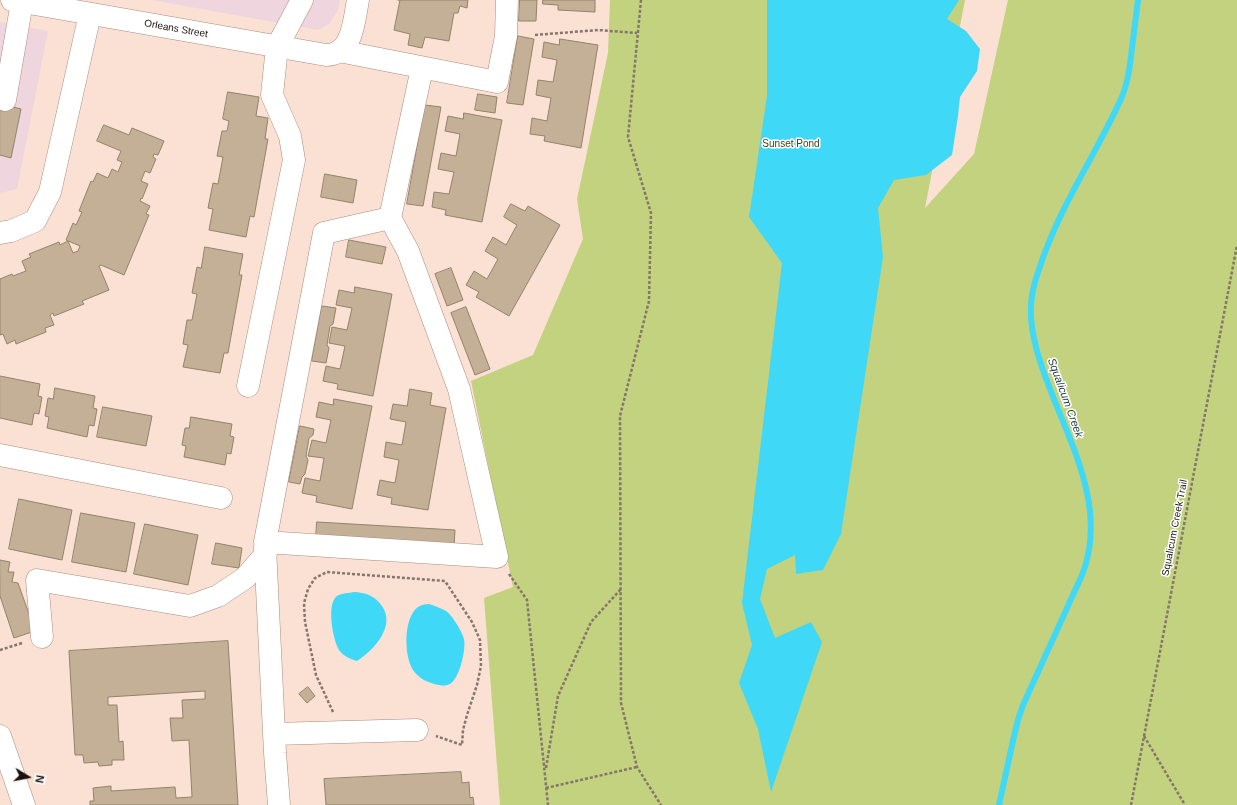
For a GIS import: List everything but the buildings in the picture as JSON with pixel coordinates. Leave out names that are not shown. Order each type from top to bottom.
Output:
[{"type":"main road","points":[[248,386],[294,160],[290,136],[272,95],[278,47],[302,0]]},
{"type":"main road","points":[[339,51],[348,42],[351,36],[358,0]]},
{"type":"main road","points":[[339,51],[497,82],[506,36],[507,0]]},
{"type":"main road","points":[[5,100],[23,1]]},
{"type":"main road","name":"Orleans Street","points":[[23,1],[326,55],[339,51]]},
{"type":"main road","points":[[0,233],[11,231],[35,221],[50,192],[90,14]]},
{"type":"main road","points":[[265,548],[497,557],[459,388],[408,252],[390,218],[422,68]]},
{"type":"main road","points":[[279,805],[265,548],[324,233],[390,218]]},
{"type":"main road","points":[[0,455],[221,498]]},
{"type":"main road","points":[[42,637],[37,580],[190,606],[218,596],[245,578],[265,548]]},
{"type":"main road","points":[[274,734],[417,730]]},
{"type":"main road","points":[[0,736],[24,805]]},
{"type":"path","points":[[640,0],[628,137],[651,213],[649,301],[620,416],[621,703],[637,768],[661,805]]},
{"type":"path","points":[[535,35],[598,30],[637,33]]},
{"type":"path","name":"Squalicum Creek Trail","points":[[1132,805],[1237,245]]},
{"type":"path","points":[[497,557],[527,600],[548,805]]},
{"type":"path","points":[[336,732],[332,709],[316,675],[305,622],[304,603],[308,589],[315,578],[327,572],[445,582],[472,622],[480,640],[482,666],[467,715],[462,745],[417,730]]},
{"type":"path","points":[[545,772],[558,696],[591,622],[621,588]]},
{"type":"path","points":[[1144,736],[1185,805]]},
{"type":"path","points":[[546,788],[637,768]]},
{"type":"shaded area","points":[[152,0],[340,0],[338,10],[329,24],[318,30]]},
{"type":"shaded area","points":[[0,22],[48,31],[17,189],[0,193]]},
{"type":"green space","points":[[610,0],[965,0],[925,208],[974,154],[1008,0],[1237,0],[1237,805],[500,805],[484,598],[513,587],[471,381],[533,355],[583,239],[577,199],[608,53]]},
{"type":"water","name":"Sunset Pond","points":[[767,0],[959,0],[947,19],[966,31],[980,49],[977,71],[960,97],[952,155],[926,175],[894,180],[878,208],[883,257],[841,534],[823,570],[796,574],[795,555],[767,569],[760,599],[775,638],[811,622],[822,642],[771,792],[758,729],[739,683],[752,645],[742,603],[782,263],[749,217],[767,96]]},
{"type":"water","points":[[355,592],[374,597],[382,606],[386,614],[385,629],[381,637],[370,651],[357,661],[347,657],[339,650],[333,631],[331,614],[334,600],[337,596]]},
{"type":"water","points":[[429,604],[448,613],[464,639],[464,653],[460,669],[451,683],[442,686],[428,682],[415,673],[408,656],[406,637],[407,628],[413,612],[418,607]]},
{"type":"waterway","name":"Squalicum Creek","points":[[999,805],[1018,720],[1023,705],[1082,575],[1089,549],[1091,523],[1088,497],[1081,471],[1052,395],[1036,347],[1031,324],[1032,295],[1037,274],[1061,215],[1121,99],[1127,81],[1138,0]]}]
